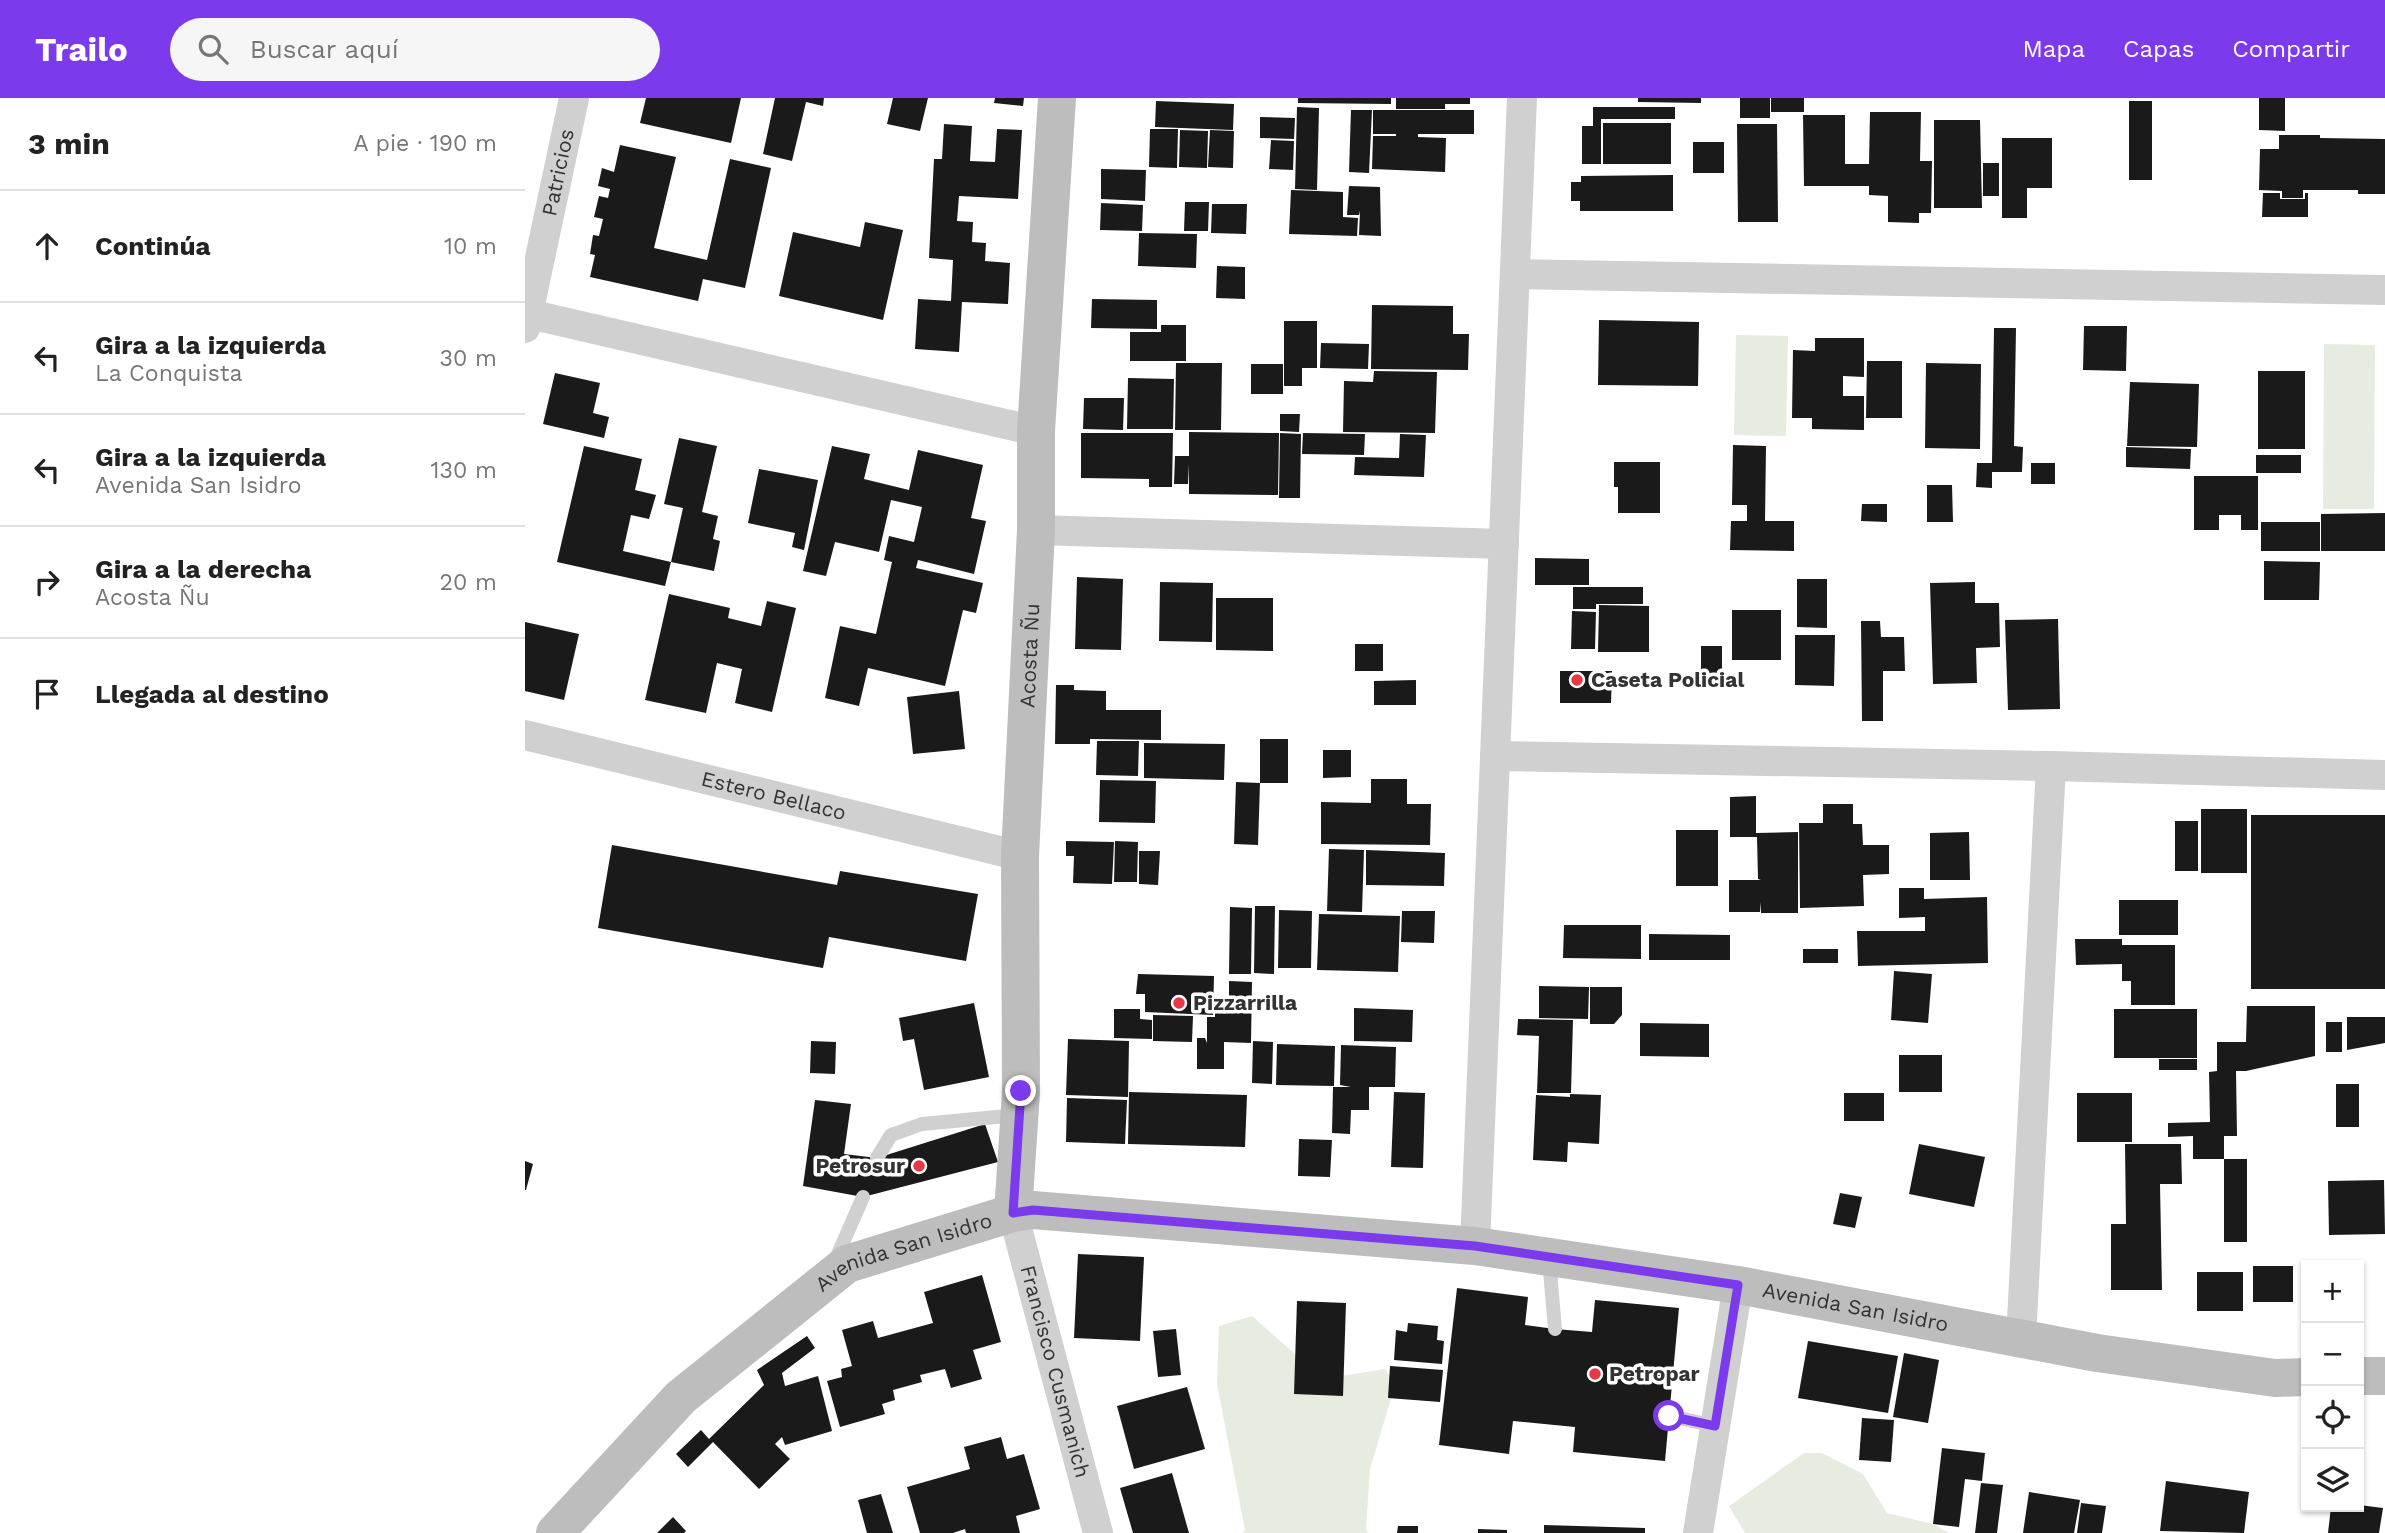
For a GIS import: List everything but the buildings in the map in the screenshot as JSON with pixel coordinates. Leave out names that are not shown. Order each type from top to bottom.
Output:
[{"type":"main road","name":"Acosta Ñu","points":[[1013,1213],[1019,1115],[1020,856],[1036,530],[1036,431],[1058,98]]},
{"type":"main road","name":"Avenida San Isidro","points":[[555,1533],[681,1397],[847,1264],[1013,1213],[1033,1210],[1475,1246],[1738,1285],[2097,1353],[2262,1376],[2301,1377]]},
{"type":"main road","points":[[2364,1376],[2385,1376]]},
{"type":"street","name":"Patricios","points":[[527,321],[574,98]]},
{"type":"street","points":[[1475,1246],[1522,98]]},
{"type":"street","points":[[1515,274],[2385,290]]},
{"type":"street","points":[[527,321],[1036,431]]},
{"type":"street","points":[[1036,530],[1504,544]]},
{"type":"street","name":"Estero Bellaco","points":[[525,736],[1020,856]]},
{"type":"street","points":[[1495,756],[2051,765],[2385,775]]},
{"type":"street","points":[[2021,1339],[2051,765]]},
{"type":"street","name":"Francisco Cusmanich","points":[[1013,1213],[1098,1533]]},
{"type":"street","points":[[1698,1533],[1738,1285]]},
{"type":"lane","points":[[877,1158],[891,1135],[922,1124],[1019,1115]]},
{"type":"lane","points":[[827,1280],[863,1197]]},
{"type":"lane","points":[[1549,1257],[1555,1329]]},
{"type":"lane","points":[[1669,1416],[1715,1426]]},
{"type":"shaded area","points":[[1736,335],[1788,336],[1786,436],[1734,435]]},
{"type":"shaded area","points":[[2324,344],[2375,345],[2374,509],[2323,509]]},
{"type":"shaded area","points":[[1252,1316],[1323,1379],[1385,1369],[1395,1385],[1370,1469],[1366,1529],[1368,1533],[1243,1533],[1245,1530],[1217,1384],[1219,1326]]},
{"type":"shaded area","points":[[1804,1453],[1822,1453],[1863,1474],[1887,1513],[1933,1524],[1949,1533],[1745,1533],[1729,1506]]},
{"type":"place","name":"Caseta Policial","points":[[1577,680]]},
{"type":"place","name":"Pizzarrilla","points":[[1179,1003]]},
{"type":"place","name":"Petrosur","points":[[919,1166]]},
{"type":"place","name":"Petropar","points":[[1595,1374]]},
{"type":"route","points":[[1021,1091],[1013,1213],[1033,1210],[1475,1246],[1738,1285],[1715,1426],[1669,1416]]}]
